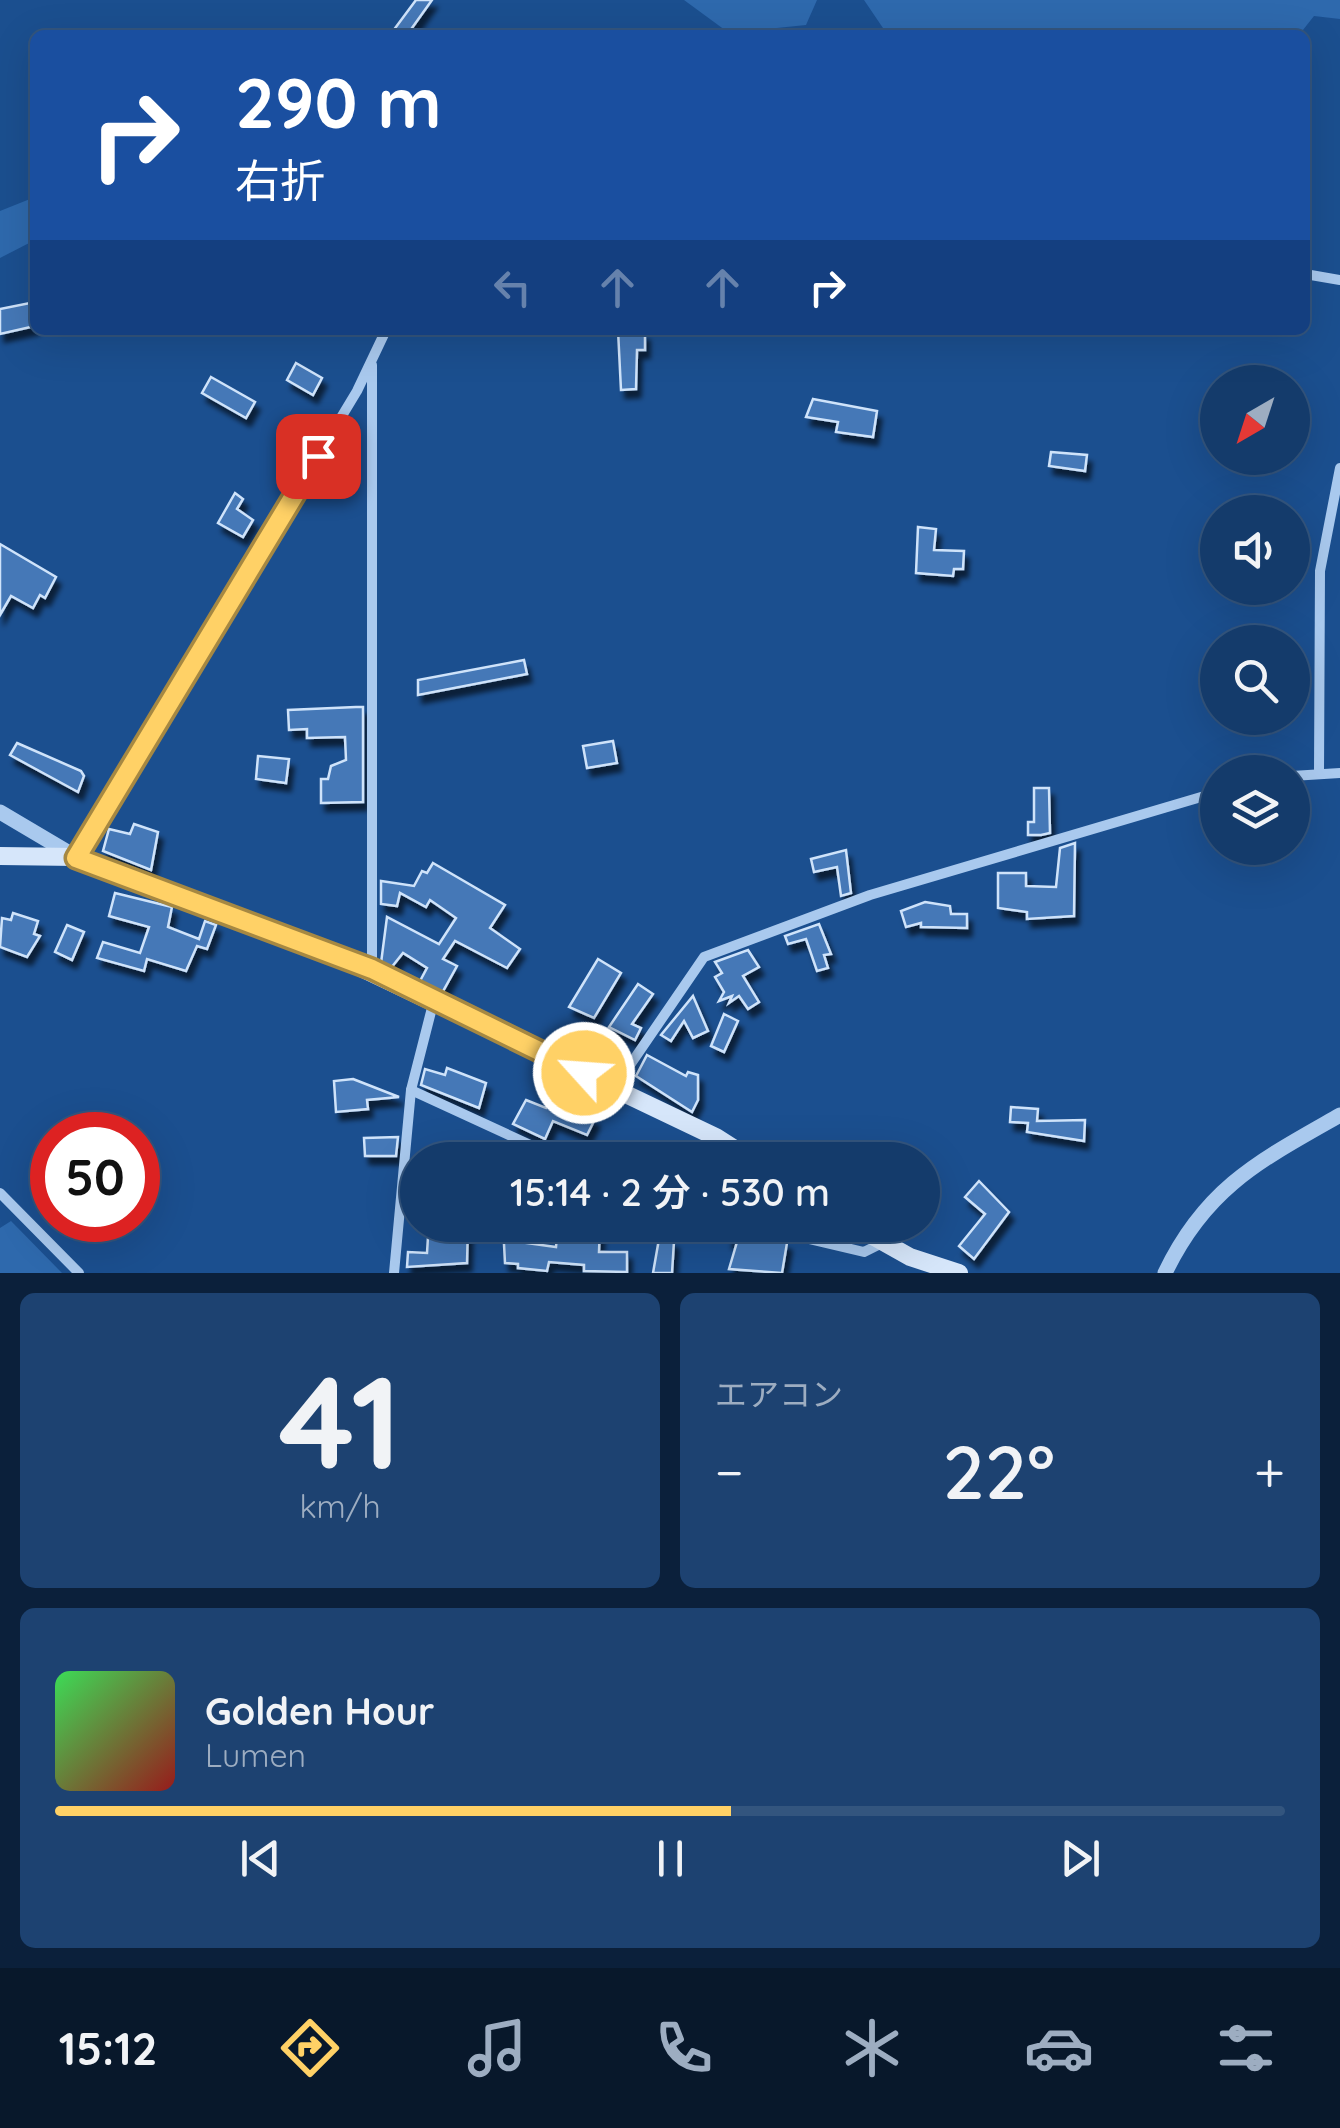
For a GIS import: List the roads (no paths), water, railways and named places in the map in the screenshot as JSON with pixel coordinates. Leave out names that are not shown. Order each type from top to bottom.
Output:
[{"type":"main road","points":[[0,856],[76,858],[372,969],[724,1142]]},
{"type":"main road","points":[[884,1243],[959,1273]]},
{"type":"street","points":[[1310,275],[1340,280]]},
{"type":"street","points":[[2,815],[76,858],[384,335]]},
{"type":"street","points":[[372,359],[372,969]]},
{"type":"street","points":[[1320,773],[1320,570],[1340,468]]},
{"type":"street","points":[[1310,774],[1340,772]]},
{"type":"street","points":[[614,1087],[704,957],[870,894],[1200,797]]},
{"type":"street","points":[[394,1273],[411,1090],[434,1000]]},
{"type":"street","points":[[411,1090],[524,1142]]},
{"type":"street","points":[[1165,1273],[1192,1224],[1225,1186],[1245,1170],[1340,1116]]},
{"type":"street","points":[[0,1193],[79,1273]]},
{"type":"street","points":[[822,1242],[864,1252],[884,1243]]}]
